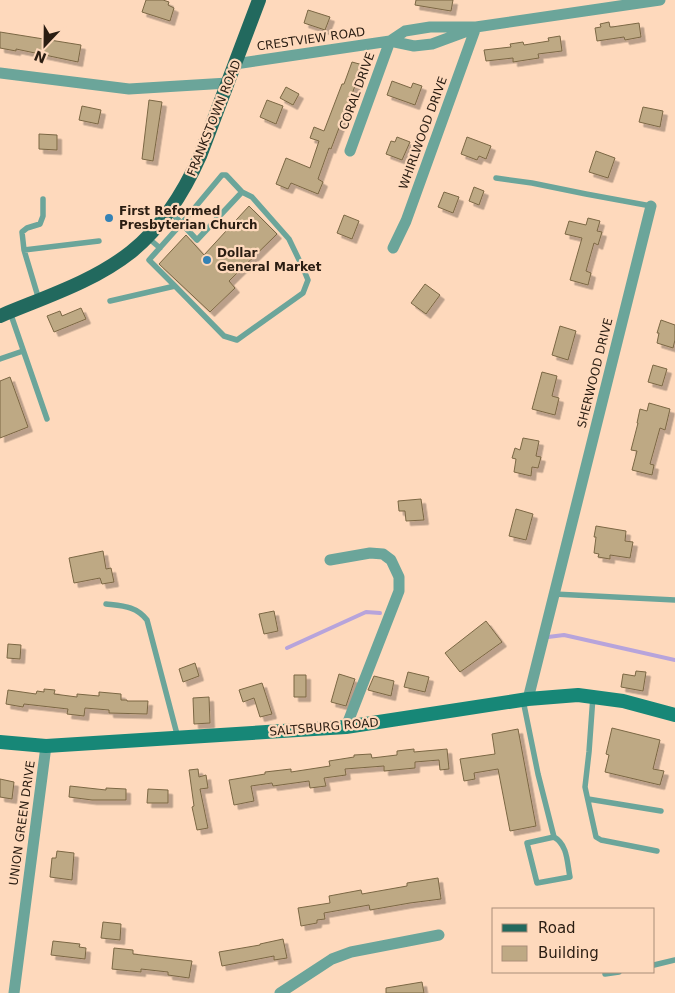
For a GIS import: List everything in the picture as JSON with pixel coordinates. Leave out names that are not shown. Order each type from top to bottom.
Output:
[{"type":"main road","name":"FRANKSTOWN ROAD","points":[[5,314],[94,276],[131,252],[147,237],[170,210],[193,172],[258,0]]},
{"type":"main road","name":"SALTSBURG ROAD","points":[[0,742],[46,746],[346,727],[525,699],[578,695],[623,700],[675,715]]},
{"type":"street","name":"CRESTVIEW ROAD","points":[[390,41],[405,31],[430,26],[476,27],[590,8],[660,0]]},
{"type":"street","name":"CRESTVIEW ROAD","points":[[235,64],[390,41],[414,46],[432,44],[476,27]]},
{"type":"street","name":"WHIRLWOOD DRIVE","points":[[393,248],[406,221],[476,27]]},
{"type":"street","name":"CORAL DRIVE","points":[[350,151],[390,41]]},
{"type":"street","points":[[0,74],[129,89],[228,83]]},
{"type":"street","name":"SHERWOOD DRIVE","points":[[525,699],[554,594],[651,206]]},
{"type":"street","points":[[330,560],[370,553],[383,554],[391,560],[400,577],[398,591],[346,727]]},
{"type":"street","name":"UNION GREEN DRIVE","points":[[14,993],[46,746]]},
{"type":"street","points":[[280,993],[332,959],[350,952],[440,935]]},
{"type":"lane","points":[[222,175],[226,175],[242,192],[252,197],[289,239],[308,280],[302,293],[237,340],[224,336],[149,260],[222,175]]},
{"type":"lane","name":"SHERWOOD DRIVE","points":[[496,178],[651,206]]},
{"type":"lane","points":[[170,210],[197,240],[242,192]]},
{"type":"lane","points":[[39,300],[24,250],[22,232],[27,228],[40,224],[43,216],[43,199]]},
{"type":"lane","points":[[147,237],[160,248]]},
{"type":"lane","points":[[24,250],[99,241]]},
{"type":"lane","points":[[110,301],[175,286]]},
{"type":"lane","points":[[5,314],[23,350],[47,419]]},
{"type":"lane","points":[[0,359],[23,350]]},
{"type":"lane","points":[[554,594],[675,600]]},
{"type":"lane","points":[[106,604],[131,607],[142,614],[147,620],[178,738]]},
{"type":"lane","points":[[593,696],[585,787],[596,837],[601,840],[657,851]]},
{"type":"lane","points":[[525,699],[538,774],[554,837],[564,846],[570,877],[537,883],[527,843],[554,837]]},
{"type":"lane","points":[[588,799],[661,811]]},
{"type":"lane","points":[[655,965],[675,960]]},
{"type":"lane","points":[[605,974],[612,973]]},
{"type":"building","points":[[146,0],[169,2],[168,5],[174,8],[170,21],[142,12]]},
{"type":"building","points":[[416,0],[453,0],[451,11],[415,5]]},
{"type":"building","points":[[308,10],[330,17],[325,30],[304,23]]},
{"type":"building","points":[[609,22],[610,27],[639,23],[641,37],[625,40],[624,37],[597,41],[595,28],[601,27],[600,24]]},
{"type":"building","points":[[0,32],[81,45],[78,62],[16,49],[16,51],[0,48]]},
{"type":"building","points":[[560,36],[562,51],[538,54],[539,58],[513,62],[513,58],[486,61],[484,50],[511,47],[510,44],[523,42],[524,45],[549,41],[548,38]]},
{"type":"building","points":[[352,62],[363,65],[318,179],[323,182],[318,194],[291,183],[288,189],[276,184],[286,158],[310,168],[319,141],[310,138],[314,127],[324,131]]},
{"type":"building","points":[[392,81],[411,88],[413,83],[422,86],[415,105],[387,95]]},
{"type":"building","points":[[286,87],[299,94],[293,105],[280,98]]},
{"type":"building","points":[[149,100],[162,102],[153,161],[142,159]]},
{"type":"building","points":[[267,100],[283,106],[276,124],[260,117]]},
{"type":"building","points":[[82,106],[101,110],[98,124],[79,120]]},
{"type":"building","points":[[643,107],[663,111],[660,127],[639,122]]},
{"type":"building","points":[[39,134],[57,135],[57,150],[39,149]]},
{"type":"building","points":[[397,137],[410,142],[402,160],[386,154],[391,141],[395,142]]},
{"type":"building","points":[[467,137],[491,146],[486,159],[479,156],[477,160],[461,154]]},
{"type":"building","points":[[596,151],[615,158],[608,178],[589,172]]},
{"type":"building","points":[[474,187],[484,191],[479,205],[469,201]]},
{"type":"building","points":[[444,192],[459,197],[453,213],[438,207]]},
{"type":"building","name":"Dollar General Market","points":[[249,206],[277,234],[229,281],[235,288],[210,312],[159,264],[186,235],[204,255]]},
{"type":"building","points":[[344,215],[359,221],[352,239],[337,233]]},
{"type":"building","points":[[588,218],[600,221],[597,231],[602,232],[598,245],[594,243],[586,271],[591,273],[588,285],[570,280],[582,238],[565,234],[569,221],[586,225]]},
{"type":"building","points":[[425,284],[440,295],[426,314],[411,303]]},
{"type":"building","points":[[81,308],[86,319],[54,332],[47,316],[60,311],[62,316]]},
{"type":"building","points":[[661,320],[675,325],[673,348],[657,343],[659,333],[657,333]]},
{"type":"building","points":[[560,326],[576,331],[568,360],[552,355]]},
{"type":"building","points":[[653,365],[667,369],[662,386],[648,382]]},
{"type":"building","points":[[542,372],[557,376],[552,396],[559,398],[555,415],[532,409]]},
{"type":"building","points":[[10,377],[28,427],[0,438],[0,381]]},
{"type":"building","points":[[649,403],[670,409],[665,430],[660,428],[650,464],[654,465],[652,475],[632,470],[637,451],[631,450],[640,409],[647,411]]},
{"type":"building","points":[[523,438],[539,441],[536,456],[541,457],[538,468],[532,467],[531,476],[514,472],[516,459],[512,458],[515,448],[520,450]]},
{"type":"building","points":[[421,499],[424,520],[406,521],[405,511],[399,511],[398,501]]},
{"type":"building","points":[[516,509],[533,514],[526,540],[509,536]]},
{"type":"building","points":[[596,526],[626,531],[625,541],[633,542],[630,558],[610,555],[610,559],[598,557],[599,554],[594,553]]},
{"type":"building","points":[[103,551],[106,569],[111,568],[114,582],[102,584],[100,578],[74,583],[69,558]]},
{"type":"building","points":[[274,611],[278,631],[264,634],[259,614]]},
{"type":"building","points":[[486,621],[502,642],[460,672],[445,653]]},
{"type":"building","points":[[8,644],[21,645],[20,659],[7,658]]},
{"type":"building","points":[[195,663],[199,676],[183,682],[179,669]]},
{"type":"building","points":[[636,671],[646,672],[643,691],[621,687],[623,674],[635,676]]},
{"type":"building","points":[[408,672],[429,677],[425,692],[404,687]]},
{"type":"building","points":[[339,674],[355,679],[346,706],[331,702]]},
{"type":"building","points":[[294,675],[306,675],[306,697],[294,697]]},
{"type":"building","points":[[374,676],[394,681],[391,696],[368,690]]},
{"type":"building","points":[[262,683],[272,714],[260,717],[254,698],[243,702],[239,690]]},
{"type":"building","points":[[44,689],[55,690],[54,694],[77,697],[77,694],[99,696],[99,692],[121,694],[121,700],[148,701],[147,714],[109,713],[109,710],[85,708],[84,716],[67,714],[68,709],[24,704],[23,707],[6,704],[8,690],[36,694],[37,691],[44,692]]},
{"type":"building","points":[[209,697],[210,723],[194,724],[193,698]]},
{"type":"building","points":[[612,728],[660,740],[653,769],[664,771],[660,785],[605,772],[609,755],[606,754]]},
{"type":"building","points":[[518,729],[536,826],[510,831],[498,769],[474,773],[475,779],[464,781],[460,759],[495,754],[492,734]]},
{"type":"building","points":[[414,749],[414,752],[447,749],[449,769],[440,770],[439,760],[415,762],[415,768],[384,771],[384,766],[345,769],[346,775],[324,778],[326,786],[310,788],[309,781],[273,786],[272,783],[251,786],[254,801],[234,805],[229,780],[265,774],[265,772],[291,769],[291,772],[330,766],[329,761],[354,757],[354,755],[371,754],[372,758],[397,755],[397,751]]},
{"type":"building","points":[[198,769],[199,777],[206,775],[208,788],[200,789],[208,828],[197,830],[192,807],[194,806],[189,770]]},
{"type":"building","points":[[0,779],[14,782],[12,799],[0,797]]},
{"type":"building","points":[[70,786],[106,790],[106,788],[126,789],[126,800],[92,800],[69,797]]},
{"type":"building","points":[[148,789],[168,790],[168,803],[147,803]]},
{"type":"building","points":[[57,851],[74,853],[72,880],[50,877],[52,858],[56,858]]},
{"type":"building","points":[[438,878],[441,899],[370,910],[369,905],[324,913],[325,919],[317,920],[317,923],[301,926],[298,908],[330,903],[329,896],[361,890],[362,894]]},
{"type":"building","points":[[103,922],[121,924],[120,940],[101,938]]},
{"type":"building","points":[[283,939],[287,958],[274,960],[274,956],[222,966],[219,952]]},
{"type":"building","points":[[53,941],[80,944],[79,947],[86,948],[85,959],[51,955]]},
{"type":"building","points":[[114,948],[133,950],[133,954],[192,961],[189,978],[168,975],[168,972],[141,969],[141,972],[112,969]]},
{"type":"building","points":[[422,982],[424,993],[386,993],[386,988]]},
{"type":"waterway","points":[[287,648],[366,612],[380,613]]},
{"type":"waterway","points":[[548,637],[564,635],[675,660]]},
{"type":"place","name":"First Reformed Presbyterian Church","points":[[109,218]]},
{"type":"place","name":"Dollar General Market","points":[[207,260]]}]
